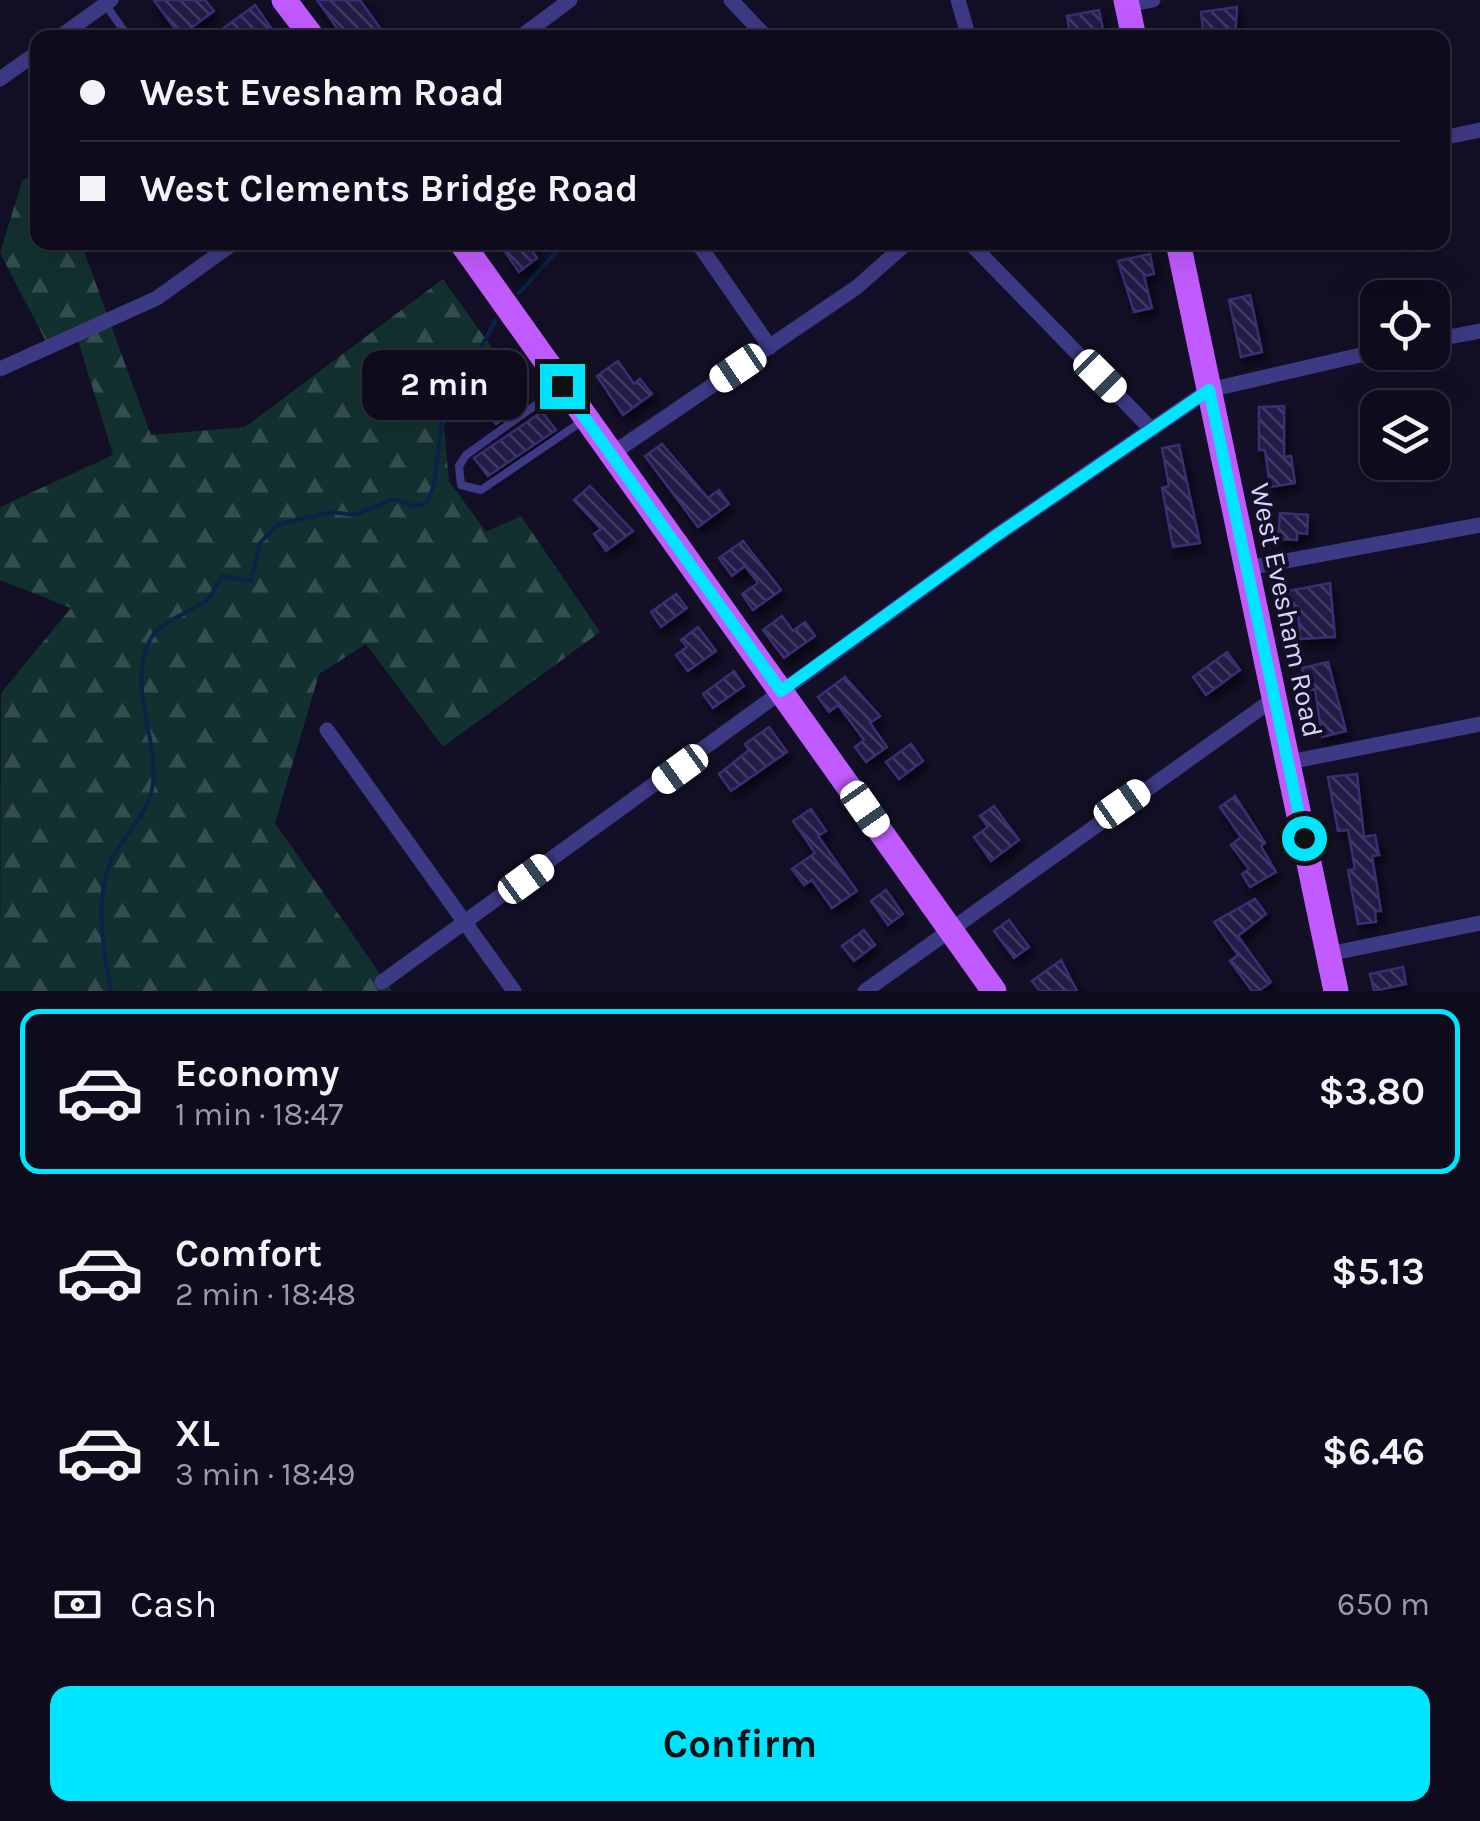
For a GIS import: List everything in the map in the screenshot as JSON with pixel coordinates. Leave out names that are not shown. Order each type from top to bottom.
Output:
[{"type":"main road","points":[[284,0],[306,30]]},
{"type":"main road","points":[[1127,3],[1132,30]]},
{"type":"main road","points":[[467,250],[994,991]]},
{"type":"main road","name":"West Evesham Road","points":[[1180,250],[1336,991]]},
{"type":"street","points":[[530,30],[570,0]]},
{"type":"street","points":[[731,0],[760,30]]},
{"type":"street","points":[[958,0],[967,30]]},
{"type":"street","points":[[1127,3],[1154,0]]},
{"type":"street","points":[[69,30],[108,2]]},
{"type":"street","points":[[0,79],[30,58]]},
{"type":"street","points":[[1450,136],[1480,130]]},
{"type":"street","points":[[0,369],[157,298],[224,250]]},
{"type":"street","points":[[703,250],[770,346]]},
{"type":"street","points":[[610,455],[857,287],[899,250]]},
{"type":"street","points":[[977,250],[1152,430]]},
{"type":"street","points":[[1450,337],[1480,331]]},
{"type":"street","points":[[382,982],[741,725],[781,691],[1209,390],[1360,355]]},
{"type":"street","points":[[1248,568],[1480,524]]},
{"type":"street","points":[[864,991],[1275,698]]},
{"type":"street","points":[[1289,762],[1480,724]]},
{"type":"street","points":[[327,730],[514,991]]},
{"type":"street","points":[[1328,954],[1480,923]]},
{"type":"lane","points":[[108,2],[124,30]]},
{"type":"lane","points":[[562,386],[466,454],[459,466],[462,485],[481,490],[584,420]]},
{"type":"green space","points":[[30,175],[30,250],[84,250],[151,435],[245,427],[443,279],[492,348],[444,426],[449,481],[486,532],[521,516],[600,632],[443,747],[366,644],[319,674],[275,823],[392,991],[0,991],[1,693],[71,608],[0,580],[0,507],[113,455],[77,337],[51,351],[0,253],[22,181]]},
{"type":"building","points":[[154,0],[205,0],[214,11],[188,30],[176,30]]},
{"type":"building","points":[[317,0],[360,0],[381,30],[338,30]]},
{"type":"building","points":[[255,5],[272,30],[221,30]]},
{"type":"building","points":[[1237,7],[1236,30],[1203,30],[1201,12]]},
{"type":"building","points":[[1099,10],[1103,29],[1069,30],[1067,16]]},
{"type":"building","points":[[504,250],[532,250],[537,258],[519,272]]},
{"type":"building","points":[[1150,254],[1154,274],[1144,276],[1152,308],[1134,312],[1118,261]]},
{"type":"building","points":[[1250,295],[1262,352],[1241,357],[1229,300]]},
{"type":"building","points":[[618,361],[634,384],[640,379],[652,394],[623,415],[597,376]]},
{"type":"building","points":[[508,376],[520,391],[511,398],[519,408],[496,424],[477,399]]},
{"type":"building","points":[[1284,406],[1284,457],[1291,456],[1295,483],[1270,487],[1265,450],[1259,450],[1259,407]]},
{"type":"building","points":[[542,412],[556,430],[488,476],[474,458]]},
{"type":"building","points":[[662,444],[708,498],[719,490],[729,504],[698,527],[645,456]]},
{"type":"building","points":[[1179,445],[1200,543],[1173,547],[1162,488],[1169,486],[1162,448]]},
{"type":"building","points":[[590,486],[633,531],[606,551],[594,534],[601,529],[574,500]]},
{"type":"building","points":[[1280,513],[1308,515],[1307,534],[1297,533],[1297,540],[1278,539]]},
{"type":"building","points":[[743,541],[781,590],[753,610],[742,594],[758,583],[745,566],[732,576],[719,558]]},
{"type":"building","points":[[1330,583],[1335,637],[1300,639],[1298,607],[1291,608],[1288,591]]},
{"type":"building","points":[[676,594],[687,608],[661,627],[651,612]]},
{"type":"building","points":[[782,616],[793,631],[805,622],[815,636],[784,658],[763,630]]},
{"type":"building","points":[[698,627],[716,651],[688,671],[676,655],[687,647],[681,640]]},
{"type":"building","points":[[1227,652],[1240,670],[1206,695],[1193,677]]},
{"type":"building","points":[[1328,662],[1346,731],[1322,737],[1315,689],[1308,691],[1302,668]]},
{"type":"building","points":[[734,671],[744,686],[713,708],[703,694]]},
{"type":"building","points":[[845,677],[880,716],[870,723],[887,747],[866,762],[855,747],[864,740],[838,705],[829,712],[818,697]]},
{"type":"building","points":[[769,727],[787,752],[731,791],[719,774],[749,750],[745,744]]},
{"type":"building","points":[[911,744],[923,761],[899,779],[886,762]]},
{"type":"building","points":[[1357,774],[1364,837],[1375,835],[1379,855],[1372,856],[1381,911],[1375,911],[1376,922],[1358,924],[1348,870],[1355,869],[1348,830],[1338,831],[1328,777]]},
{"type":"building","points":[[1235,796],[1265,843],[1261,846],[1276,872],[1250,887],[1242,874],[1249,869],[1231,845],[1241,837],[1220,807]]},
{"type":"building","points":[[994,806],[1019,840],[991,861],[974,837],[988,827],[980,816]]},
{"type":"building","points":[[811,809],[826,831],[818,836],[857,891],[832,908],[812,880],[804,885],[792,869],[815,853],[793,821]]},
{"type":"building","points":[[886,890],[903,914],[888,925],[871,901]]},
{"type":"building","points":[[1255,899],[1266,914],[1238,936],[1271,982],[1259,991],[1252,991],[1230,961],[1238,955],[1214,922]]},
{"type":"building","points":[[1009,920],[1029,947],[1014,958],[994,931]]},
{"type":"building","points":[[864,930],[875,945],[854,961],[842,946]]},
{"type":"building","points":[[1061,960],[1077,991],[1040,991],[1032,981]]},
{"type":"building","points":[[1403,967],[1406,984],[1374,991],[1370,974]]},
{"type":"waterway","points":[[519,293],[558,250]]},
{"type":"waterway","points":[[111,991],[103,940],[104,888],[114,855],[143,813],[153,783],[141,675],[150,640],[168,622],[206,601],[222,576],[251,581],[260,543],[277,525],[331,512],[355,515],[394,499],[412,506],[427,503],[434,485],[442,422],[495,321]]},
{"type":"route","points":[[562,386],[781,691],[994,537],[1209,390],[1304,838]]}]
